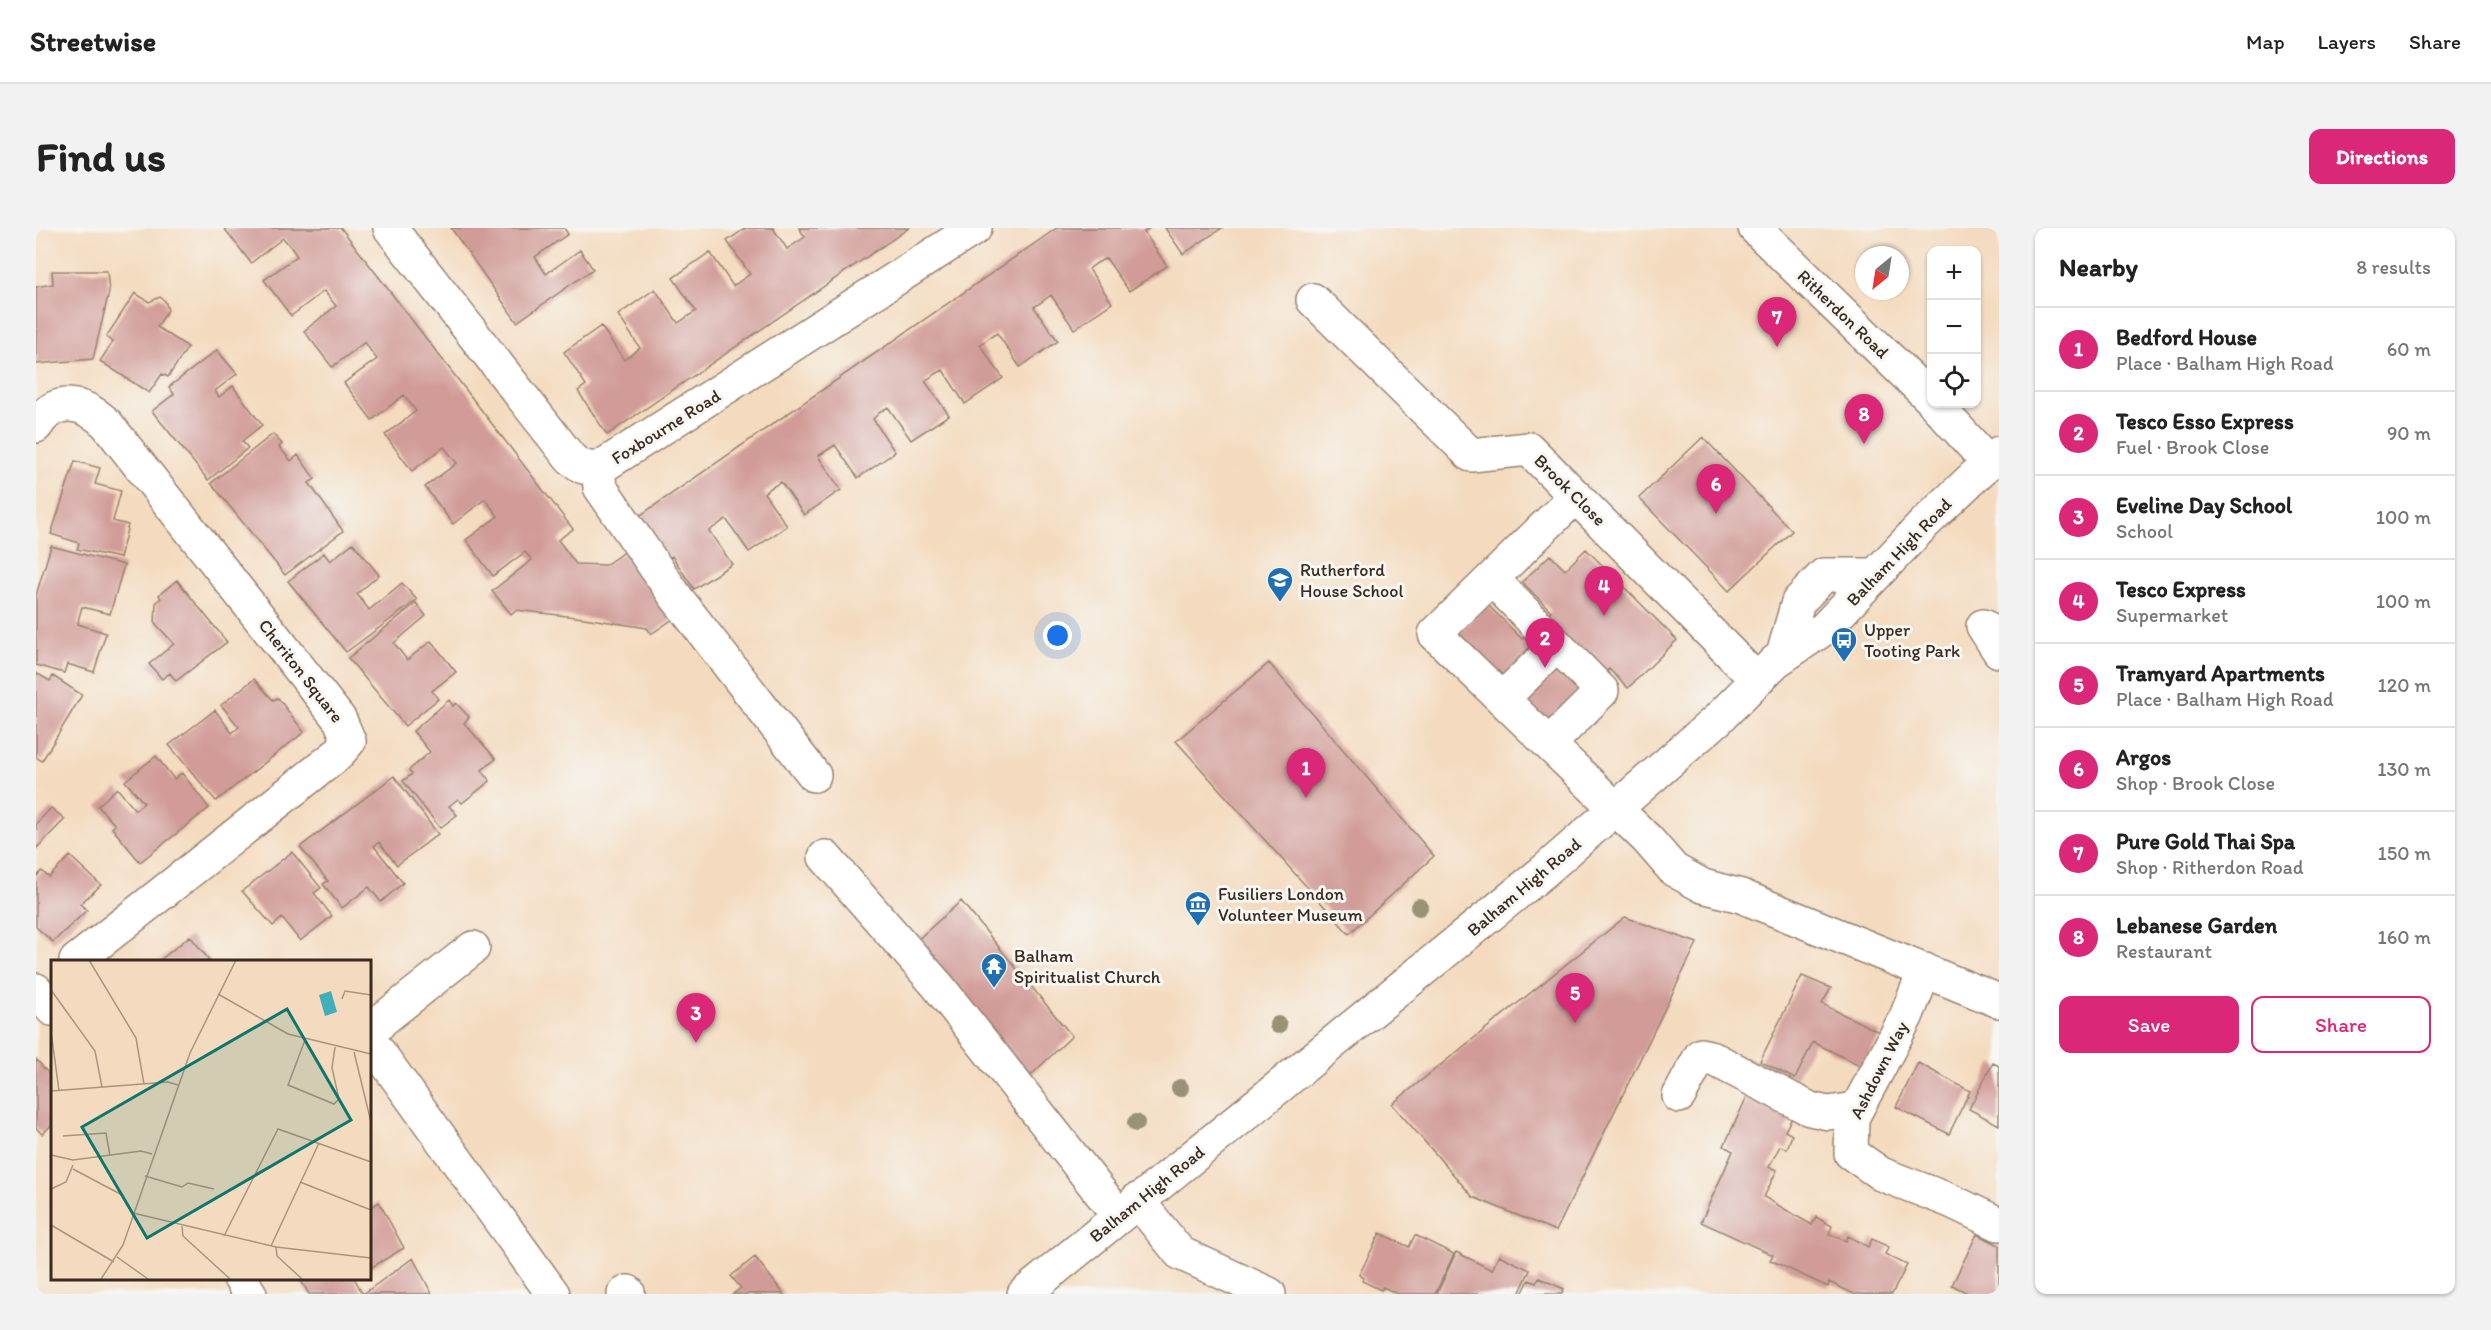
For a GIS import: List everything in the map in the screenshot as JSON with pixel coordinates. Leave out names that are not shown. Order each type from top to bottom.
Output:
[{"type":"main road","name":"Foxbourne Road","points":[[390,228],[571,459],[583,467],[598,469],[975,228]]},
{"type":"main road","name":"Ritherdon Road","points":[[1755,228],[1927,395]]},
{"type":"main road","name":"Brook Close","points":[[1313,300],[1471,455],[1529,449],[1757,680]]},
{"type":"main road","name":"Cheriton Square","points":[[36,426],[46,412],[68,403],[97,415],[107,424],[340,720],[349,741],[337,755],[77,960]]},
{"type":"main road","points":[[1939,408],[1994,458]]},
{"type":"main road","name":"Balham High Road","points":[[1024,1294],[1430,966],[1718,720],[1782,655],[1825,628],[1874,575],[1994,458]]},
{"type":"main road","points":[[598,469],[600,486],[676,597],[814,775]]},
{"type":"main road","points":[[1576,496],[1435,634],[1616,808],[1682,876],[1702,886],[1741,896],[1999,1001]]},
{"type":"main road","points":[[1492,579],[1602,691],[1549,744]]},
{"type":"main road","points":[[1502,699],[1557,645]]},
{"type":"main road","points":[[825,856],[1128,1208],[1180,1253],[1250,1290]]},
{"type":"main road","points":[[473,948],[382,1020],[372,1032],[372,1043],[553,1294]]},
{"type":"main road","name":"Ashdown Way","points":[[1925,970],[1906,1017],[1852,1118],[1851,1153],[1881,1174],[1951,1201],[1999,1224]]},
{"type":"main road","points":[[1679,1096],[1701,1055],[1710,1057],[1810,1109],[1828,1113],[1856,1109]]},
{"type":"main road","points":[[241,1279],[250,1294]]},
{"type":"building","points":[[224,228],[341,228],[573,529],[558,540],[576,564],[605,565],[630,548],[676,617],[651,634],[647,628],[584,618],[516,610],[511,614],[492,591],[532,560],[525,552],[493,576],[466,540],[498,516],[485,499],[453,524],[425,487],[457,463],[444,447],[412,471],[385,435],[416,411],[404,395],[372,420],[344,383],[377,359],[365,342],[332,367],[304,331],[336,306],[324,291],[291,316],[264,280],[297,256],[290,246],[283,238],[251,263]]},
{"type":"building","points":[[451,228],[564,228],[568,234],[535,257],[546,274],[580,250],[593,269],[517,322]]},
{"type":"building","points":[[746,228],[773,228],[787,249],[805,237],[799,228],[909,228],[607,435],[578,391],[586,385],[564,352],[601,326],[624,360],[640,348],[618,315],[655,289],[678,323],[696,311],[673,278],[710,252],[733,286],[750,274],[727,241]]},
{"type":"building","points":[[1057,228],[1150,228],[1144,232],[1167,266],[1129,291],[1106,258],[1097,263],[1089,269],[1112,303],[1074,329],[1051,295],[1034,307],[1058,341],[1020,367],[997,333],[989,338],[980,345],[1003,378],[965,404],[943,370],[925,381],[949,415],[911,440],[888,407],[880,412],[873,419],[895,452],[858,478],[835,445],[818,456],[841,490],[804,515],[781,482],[772,487],[764,493],[787,526],[749,552],[726,519],[709,531],[732,564],[694,589],[672,556],[664,561],[635,519]]},
{"type":"building","points":[[1165,228],[1222,228],[1183,254]]},
{"type":"building","points":[[52,271],[107,271],[109,292],[93,359],[36,364],[36,287],[53,284]]},
{"type":"building","points":[[135,293],[149,302],[160,297],[165,301],[168,310],[157,327],[188,347],[168,377],[162,374],[149,393],[100,361],[113,342],[106,337]]},
{"type":"building","points":[[217,350],[237,374],[215,391],[219,397],[233,386],[262,425],[242,441],[248,448],[208,480],[152,411],[174,394],[169,387]]},
{"type":"building","points":[[273,434],[282,444],[279,447],[291,461],[298,455],[315,479],[309,483],[343,531],[285,575],[211,483]]},
{"type":"building","points":[[1703,437],[1792,531],[1729,591],[1639,498]]},
{"type":"building","points":[[75,461],[100,468],[95,484],[121,491],[113,521],[128,525],[120,558],[77,549],[79,543],[51,534]]},
{"type":"building","points":[[353,543],[379,575],[357,594],[369,610],[402,583],[417,600],[346,652],[288,581],[324,553],[330,561]]},
{"type":"building","points":[[51,546],[124,565],[110,614],[82,607],[79,617],[78,624],[106,633],[94,672],[67,664],[64,673],[36,665],[36,595]]},
{"type":"building","points":[[1586,549],[1677,640],[1628,688],[1609,669],[1548,728],[1453,638],[1487,604],[1522,639],[1551,611],[1522,582],[1550,555],[1565,570]]},
{"type":"building","points":[[177,580],[227,642],[176,681],[170,673],[162,679],[149,664],[174,644],[155,623],[156,603],[161,598],[159,595]]},
{"type":"building","points":[[416,603],[426,616],[394,643],[407,660],[431,641],[456,672],[432,691],[438,699],[405,726],[348,658]]},
{"type":"building","points":[[1269,663],[1434,856],[1349,934],[1176,741]]},
{"type":"building","points":[[36,673],[50,681],[53,676],[82,695],[42,761],[36,757]]},
{"type":"building","points":[[254,679],[273,700],[278,698],[304,732],[216,801],[169,745],[215,710],[232,733],[239,727],[221,705]]},
{"type":"building","points":[[449,700],[453,706],[456,703],[469,717],[464,723],[496,759],[482,770],[490,781],[462,803],[458,799],[449,806],[457,815],[440,828],[403,781],[412,774],[409,770],[430,752],[413,731]]},
{"type":"building","points":[[156,756],[174,779],[182,773],[209,808],[140,862],[112,828],[115,825],[98,806],[117,788],[135,810],[144,803],[125,781]]},
{"type":"building","points":[[394,776],[438,834],[397,865],[379,842],[374,846],[403,883],[381,902],[369,887],[342,908],[323,884],[328,881],[300,847]]},
{"type":"building","points":[[51,808],[65,819],[36,849],[36,824]]},
{"type":"building","points":[[292,852],[321,888],[314,893],[332,916],[300,941],[282,918],[273,926],[242,891]]},
{"type":"building","points":[[70,856],[101,885],[80,904],[87,910],[53,942],[36,927],[36,877],[42,871],[49,877]]},
{"type":"building","name":"Balham Spiritualist Church","points":[[961,901],[1072,1036],[1028,1078],[916,941]]},
{"type":"building","points":[[1625,917],[1697,943],[1556,1231],[1473,1197],[1392,1104]]},
{"type":"building","points":[[190,936],[209,960],[160,960]]},
{"type":"building","points":[[1802,976],[1831,988],[1822,1004],[1881,1033],[1863,1067],[1813,1042],[1795,1079],[1760,1061]]},
{"type":"building","points":[[36,1059],[51,1077],[51,1126],[42,1134],[36,1128]]},
{"type":"building","points":[[1918,1063],[1970,1091],[1949,1134],[1896,1107]]},
{"type":"building","points":[[1993,1063],[1999,1066],[1999,1125],[1969,1109]]},
{"type":"building","points":[[1750,1090],[1795,1112],[1785,1131],[1792,1135],[1787,1149],[1780,1146],[1769,1167],[1777,1170],[1764,1197],[1812,1225],[1816,1217],[1832,1226],[1829,1234],[1846,1241],[1848,1236],[1868,1247],[1872,1239],[1889,1247],[1885,1254],[1907,1265],[1892,1294],[1854,1294],[1829,1282],[1828,1287],[1770,1260],[1773,1255],[1701,1222],[1733,1151],[1724,1146]]},
{"type":"building","points":[[379,1202],[404,1248],[370,1268],[370,1208]]},
{"type":"building","points":[[1380,1233],[1409,1247],[1415,1235],[1454,1254],[1435,1294],[1398,1294],[1383,1287],[1381,1290],[1362,1281],[1364,1278],[1359,1275]]},
{"type":"building","points":[[1977,1234],[1999,1245],[1999,1294],[1969,1294],[1952,1285]]},
{"type":"building","points":[[1456,1252],[1492,1270],[1499,1255],[1530,1270],[1519,1294],[1437,1294]]},
{"type":"building","points":[[755,1257],[784,1294],[733,1294],[741,1288],[731,1276]]},
{"type":"building","points":[[413,1258],[432,1294],[363,1294]]},
{"type":"building","points":[[1539,1278],[1564,1289],[1562,1294],[1522,1294],[1529,1280],[1536,1283]]},
{"type":"building","points":[[300,1279],[355,1279],[363,1294],[309,1294]]},
{"type":"place","name":"Pure Gold Thai Spa","points":[[1777,347]]},
{"type":"place","name":"Lebanese Garden","points":[[1864,444]]},
{"type":"place","name":"Argos","points":[[1716,514]]},
{"type":"place","name":"Rutherford House School","points":[[1280,603]]},
{"type":"place","name":"Tesco Express","points":[[1604,616]]},
{"type":"place","name":"Upper Tooting Park","points":[[1844,663]]},
{"type":"place","name":"Tesco Esso Express","points":[[1545,668]]},
{"type":"place","name":"Bedford House","points":[[1306,798]]},
{"type":"place","name":"Fusiliers London Volunteer Museum","points":[[1198,927]]},
{"type":"place","name":"Balham Spiritualist Church","points":[[994,989]]},
{"type":"place","name":"Tramyard Apartments","points":[[1575,1023]]},
{"type":"place","name":"Eveline Day School","points":[[696,1043]]}]
